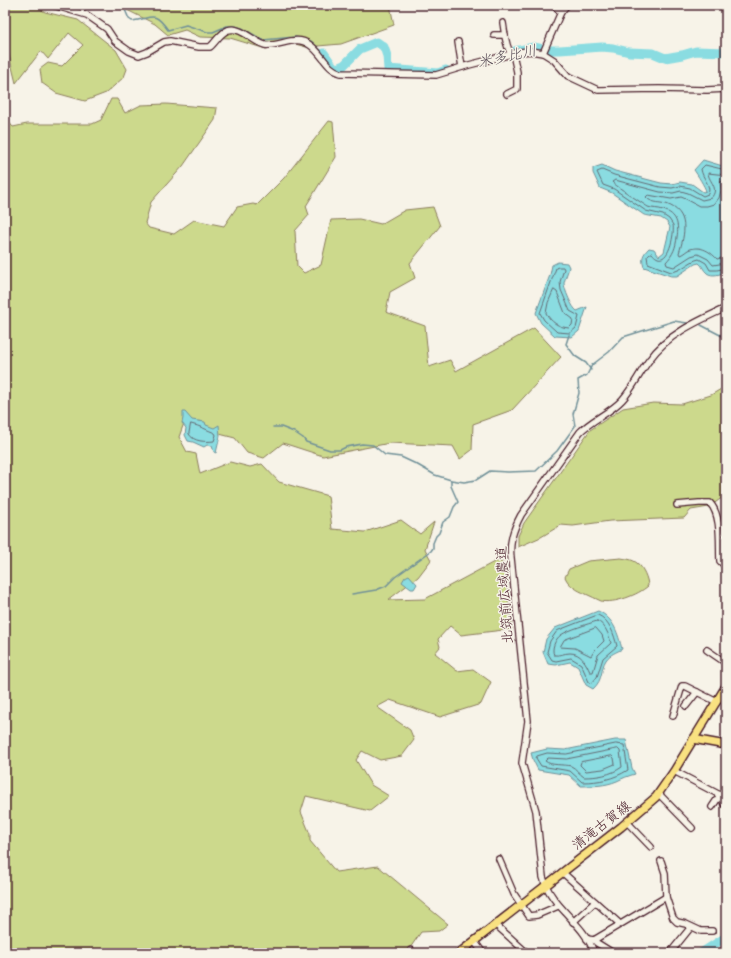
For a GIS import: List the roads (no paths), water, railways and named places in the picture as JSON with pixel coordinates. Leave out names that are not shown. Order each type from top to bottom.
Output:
[{"type":"main road","name":"清滝古賀線","points":[[459,953],[627,822],[659,794],[726,686]]},
{"type":"main road","points":[[693,739],[726,746]]},
{"type":"street","points":[[53,5],[87,15],[107,29],[115,41],[129,51],[139,54],[147,52],[164,42],[170,41],[199,47],[210,47],[223,33],[229,30],[234,30],[239,31],[265,45],[297,40],[309,44],[320,53],[330,68],[342,73],[436,75],[512,54],[531,51],[542,54],[554,60],[568,76],[598,90],[707,90],[726,88]]},
{"type":"street","points":[[553,5],[561,12]]},
{"type":"street","points":[[542,54],[561,12],[567,5]]},
{"type":"street","points":[[503,23],[508,50],[512,54],[517,72],[518,87],[507,94]]},
{"type":"street","points":[[494,35],[505,35]]},
{"type":"street","points":[[458,42],[462,67]]},
{"type":"street","name":"北筑前広域農道","points":[[594,953],[587,940],[551,896],[545,886],[543,877],[536,811],[522,763],[528,721],[510,558],[510,546],[513,533],[521,516],[580,432],[586,426],[611,410],[622,400],[650,359],[664,344],[685,329],[726,308]]},
{"type":"street","points":[[678,505],[699,502],[710,503],[715,509],[718,522],[720,560],[726,567]]},
{"type":"street","points":[[707,650],[726,663]]},
{"type":"street","points":[[673,716],[682,686],[685,686],[717,702]]},
{"type":"street","points":[[686,706],[697,692]]},
{"type":"street","points":[[674,771],[723,794]]},
{"type":"street","points":[[659,794],[692,828]]},
{"type":"street","points":[[723,794],[724,804]]},
{"type":"street","points":[[712,807],[723,794]]},
{"type":"street","points":[[627,822],[651,847]]},
{"type":"street","points":[[499,859],[514,894],[529,916],[537,915],[558,906]]},
{"type":"street","points":[[661,861],[665,873],[666,897],[673,918],[677,922],[686,924],[701,931],[712,931]]},
{"type":"street","points":[[562,872],[620,924]]},
{"type":"street","points":[[587,940],[594,940],[666,897]]},
{"type":"street","points":[[573,922],[595,902]]},
{"type":"street","points":[[495,924],[527,953]]},
{"type":"street","points":[[670,953],[691,927]]},
{"type":"street","points":[[594,940],[613,953]]},
{"type":"street","points":[[474,941],[483,953]]},
{"type":"water","points":[[703,160],[726,167],[726,272],[711,275],[706,272],[699,263],[677,276],[671,276],[644,267],[643,256],[649,248],[654,249],[659,256],[664,252],[670,227],[667,222],[661,218],[644,215],[612,193],[600,188],[593,173],[593,168],[602,165],[615,171],[661,183],[672,184],[680,182],[692,184],[703,192],[706,191],[694,170]]},
{"type":"water","points":[[558,262],[567,263],[569,267],[564,286],[573,306],[577,311],[587,307],[579,331],[572,337],[555,336],[541,323],[536,313],[550,275],[552,265]]},
{"type":"water","points":[[183,412],[185,412],[192,420],[205,422],[206,425],[214,428],[219,425],[220,436],[216,453],[214,452],[212,446],[207,445],[204,447],[188,441],[185,435],[186,428],[182,423]]},
{"type":"water","points":[[409,575],[417,584],[414,589],[411,589],[402,582],[405,577]]},
{"type":"water","points":[[598,611],[612,622],[617,632],[622,649],[606,660],[599,682],[593,689],[586,685],[578,667],[570,662],[556,665],[548,664],[543,652],[546,639],[555,628]]},
{"type":"water","points":[[615,740],[626,740],[632,768],[635,774],[604,785],[581,786],[569,775],[538,770],[531,753],[547,749],[565,750]]},
{"type":"waterway","points":[[68,5],[87,9],[106,5]]},
{"type":"waterway","points":[[123,5],[129,19],[132,21],[155,17],[159,19],[168,30],[186,25],[207,32],[213,32],[227,26],[235,26],[242,28],[263,40],[295,37],[301,38]]},
{"type":"waterway","points":[[306,40],[311,41],[324,53]]},
{"type":"waterway","name":"米多比川","points":[[324,53],[333,66],[337,68],[344,65],[360,49],[377,42],[384,47],[387,56],[388,69],[438,73],[446,70]]},
{"type":"waterway","name":"米多比川","points":[[515,51],[534,47],[547,50],[602,47],[629,52],[653,53],[665,58],[696,51],[726,52]]},
{"type":"waterway","points":[[273,427],[281,427],[294,432],[306,442],[330,450],[340,450],[346,447],[362,444],[373,445],[385,455],[401,457],[435,475],[451,480],[464,482],[476,480],[490,471],[536,471],[557,451],[575,426],[573,414],[579,393],[578,380],[587,375],[592,365],[609,352],[623,337],[674,321],[687,323]]},
{"type":"waterway","points":[[701,325],[726,338]]},
{"type":"waterway","points":[[569,335],[566,344],[575,356],[586,363],[591,370]]},
{"type":"waterway","points":[[352,594],[376,590],[386,586],[395,577],[431,551],[433,548],[433,543],[443,522],[450,517],[458,502],[451,486],[451,480]]},
{"type":"waterway","points":[[701,953],[726,937]]}]
